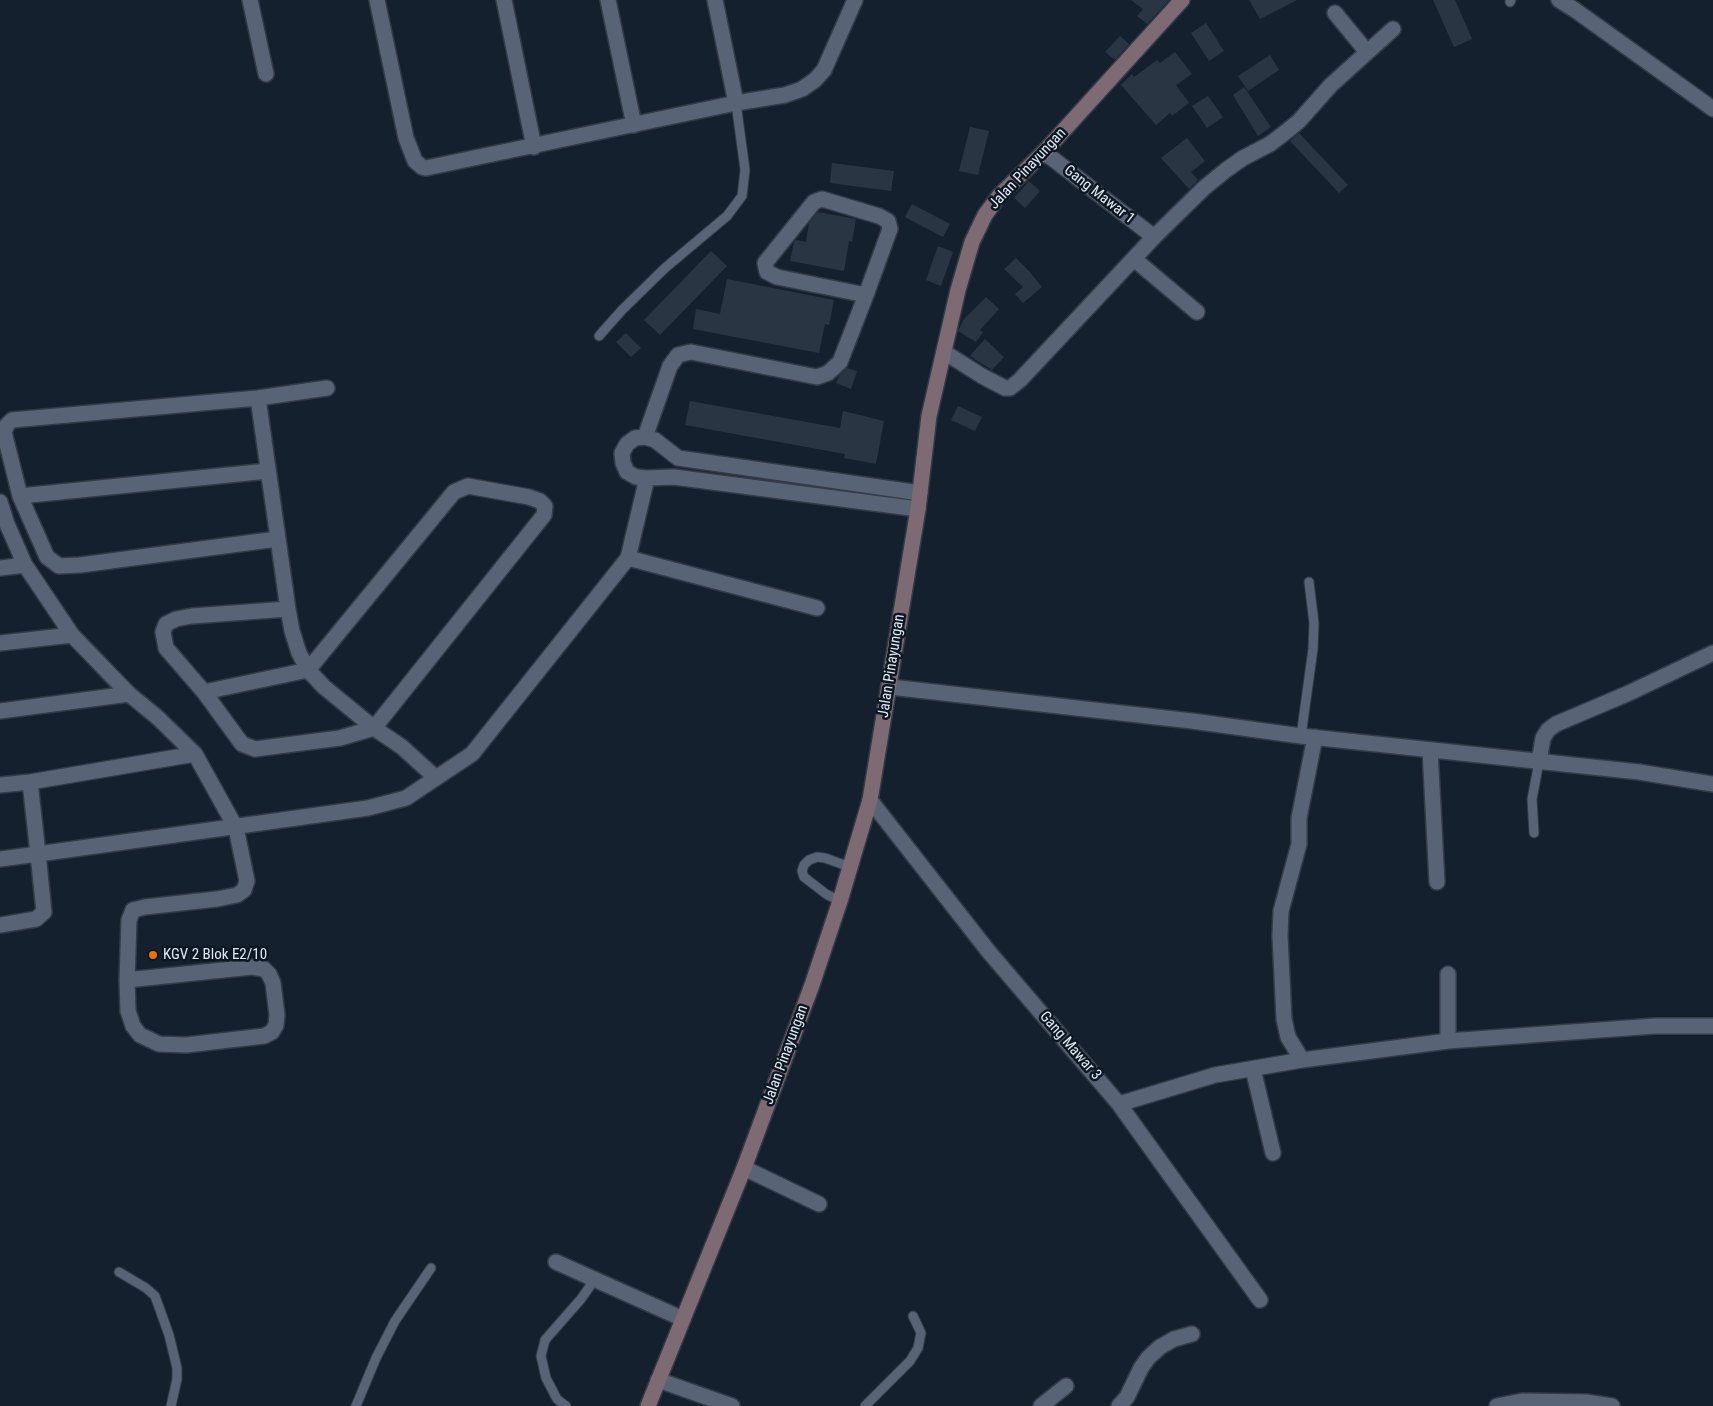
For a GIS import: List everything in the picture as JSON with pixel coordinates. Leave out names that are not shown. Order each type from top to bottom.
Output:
[{"type":"main road","name":"Jalan Pinayungan","points":[[648,1406],[744,1168],[812,985],[840,901],[870,800],[918,510],[928,416],[960,282],[972,242],[985,216],[999,196],[1044,152],[1182,0]]},
{"type":"street","points":[[250,0],[266,74]]},
{"type":"street","points":[[377,0],[406,138],[418,165],[426,168],[534,147],[736,103],[785,95],[802,89],[815,80],[824,70],[855,0]]},
{"type":"street","points":[[504,0],[534,147]]},
{"type":"street","points":[[608,0],[634,125]]},
{"type":"street","points":[[714,0],[736,103]]},
{"type":"street","points":[[1559,0],[1713,109]]},
{"type":"street","points":[[1335,12],[1367,52]]},
{"type":"street","points":[[944,352],[982,376],[1005,388],[1010,388],[1020,380],[1154,237],[1204,188],[1243,158],[1270,144],[1299,121],[1331,85],[1393,29]]},
{"type":"street","name":"Gang Mawar 1","points":[[1044,152],[1154,237]]},
{"type":"street","points":[[645,436],[670,366],[678,355],[691,352],[817,376],[828,373],[840,362],[866,295],[890,229],[888,221],[879,216],[822,200],[814,202],[765,263],[766,272],[777,277],[866,295]]},
{"type":"street","points":[[1134,259],[1197,312]]},
{"type":"street","points":[[277,539],[80,565],[59,566],[47,557],[20,496],[4,432],[12,420],[258,398],[328,388]]},
{"type":"street","points":[[258,398],[288,609],[299,653],[308,670],[324,687],[374,728],[402,747],[436,778]]},
{"type":"street","points":[[918,510],[686,478],[636,477],[627,472],[622,463],[622,453],[627,444],[635,438],[645,436],[655,440],[678,458],[920,493]]},
{"type":"street","points":[[686,478],[689,460]]},
{"type":"street","points":[[20,496],[268,470]]},
{"type":"street","points":[[0,859],[236,828],[368,808],[406,798],[472,754],[628,558],[647,478]]},
{"type":"street","points":[[204,692],[308,670],[454,492],[468,486],[529,497],[540,501],[545,506],[544,514],[374,728],[340,738],[255,749],[242,744],[204,692],[166,648],[163,632],[166,624],[176,619],[192,616],[288,609]]},
{"type":"street","points":[[0,502],[7,524],[25,565],[72,635],[129,694],[157,717],[195,754],[236,828],[246,881],[244,890],[237,895],[217,899],[133,910],[129,920],[127,980],[128,1010],[133,1026],[140,1035],[159,1044],[186,1045],[264,1036],[272,1032],[276,1025],[277,1015],[273,983],[269,974],[264,969],[252,967],[127,980]]},
{"type":"street","points":[[628,558],[817,608]]},
{"type":"street","points":[[0,568],[25,565]]},
{"type":"street","points":[[0,643],[72,635]]},
{"type":"street","points":[[1539,762],[1543,738],[1548,730],[1556,724],[1629,693],[1713,653]]},
{"type":"street","points":[[890,686],[1192,721],[1308,737],[1639,772],[1713,784]]},
{"type":"street","points":[[0,711],[129,694]]},
{"type":"street","points":[[1302,1060],[1288,1037],[1284,1019],[1280,936],[1281,911],[1299,844],[1299,818],[1308,737]]},
{"type":"street","points":[[1430,750],[1438,882]]},
{"type":"street","points":[[0,785],[30,782],[195,754]]},
{"type":"street","points":[[0,925],[36,919],[44,912],[30,782]]},
{"type":"street","name":"Gang Mawar 3","points":[[870,800],[989,952],[1120,1104],[1260,1300]]},
{"type":"street","points":[[1448,974],[1448,1041]]},
{"type":"street","points":[[1120,1104],[1198,1080],[1302,1060],[1448,1041],[1655,1026],[1713,1026]]},
{"type":"street","points":[[1253,1069],[1273,1153]]},
{"type":"street","points":[[744,1168],[819,1204]]},
{"type":"street","points":[[556,1262],[683,1319]]},
{"type":"street","points":[[1119,1406],[1127,1397],[1148,1358],[1160,1347],[1174,1339],[1192,1334]]},
{"type":"street","points":[[658,1380],[732,1406]]},
{"type":"street","points":[[1041,1406],[1066,1386]]},
{"type":"street","points":[[1497,1406],[1522,1401],[1586,1402],[1612,1406]]},
{"type":"lane","points":[[599,336],[622,310],[665,268],[727,216],[742,196],[745,170],[736,103]]},
{"type":"lane","points":[[1308,582],[1314,623],[1308,737]]},
{"type":"lane","points":[[1534,833],[1532,799],[1539,762]]},
{"type":"lane","points":[[840,901],[826,894],[804,877],[802,871],[804,865],[809,860],[817,857],[850,867]]},
{"type":"lane","points":[[356,1406],[376,1358],[395,1321],[431,1268]]},
{"type":"lane","points":[[119,1272],[146,1288],[154,1296],[169,1335],[177,1368],[177,1379],[171,1406]]},
{"type":"lane","points":[[566,1406],[557,1399],[546,1378],[541,1356],[545,1340],[581,1299],[595,1279]]},
{"type":"lane","points":[[865,1406],[910,1362],[918,1348],[921,1333],[913,1316]]},
{"type":"building","points":[[1131,0],[1169,0],[1147,24],[1137,16],[1143,9]]},
{"type":"building","points":[[1249,0],[1297,0],[1260,19]]},
{"type":"building","points":[[1433,0],[1455,0],[1472,39],[1454,47]]},
{"type":"building","points":[[1206,23],[1224,51],[1209,61],[1191,33]]},
{"type":"building","points":[[1120,36],[1129,44],[1115,60],[1105,52]]},
{"type":"building","points":[[1175,52],[1192,74],[1176,85],[1189,103],[1172,116],[1170,113],[1156,125],[1121,85],[1132,74],[1134,77],[1157,60],[1160,63]]},
{"type":"building","points":[[1270,55],[1279,70],[1248,91],[1238,76]]},
{"type":"building","points":[[1244,87],[1271,127],[1258,136],[1233,95]]},
{"type":"building","points":[[1208,96],[1223,117],[1207,128],[1192,106]]},
{"type":"building","points":[[970,127],[989,131],[978,175],[959,171]]},
{"type":"building","points":[[1299,133],[1348,185],[1339,193],[1290,141]]},
{"type":"building","points":[[1187,138],[1205,161],[1191,172],[1198,180],[1189,189],[1161,158]]},
{"type":"building","points":[[832,163],[894,171],[891,191],[830,183]]},
{"type":"building","points":[[1029,181],[1040,191],[1025,208],[1014,198]]},
{"type":"building","points":[[912,204],[950,224],[943,237],[905,217]]},
{"type":"building","points":[[818,212],[856,219],[852,242],[849,241],[844,271],[790,261],[794,242],[796,240],[806,242],[809,223]]},
{"type":"building","points":[[938,246],[953,252],[941,286],[926,280]]},
{"type":"building","points":[[711,251],[727,266],[660,335],[644,320]]},
{"type":"building","points":[[1016,258],[1042,287],[1023,303],[1015,294],[1023,287],[1004,269]]},
{"type":"building","points":[[727,279],[834,300],[829,325],[825,324],[819,353],[693,329],[696,309],[720,314]]},
{"type":"building","points":[[986,297],[999,309],[980,330],[983,332],[976,342],[958,331],[964,319]]},
{"type":"building","points":[[626,333],[641,348],[631,357],[616,342]]},
{"type":"building","points":[[985,339],[1004,357],[992,370],[970,356]]},
{"type":"building","points":[[847,368],[857,371],[851,389],[836,383],[839,376]]},
{"type":"building","points":[[690,401],[840,428],[843,411],[884,421],[876,464],[844,458],[845,454],[685,425]]},
{"type":"building","points":[[958,406],[982,417],[975,431],[951,420]]},
{"type":"place","name":"KGV 2 Blok E2/10","points":[[153,955]]}]
